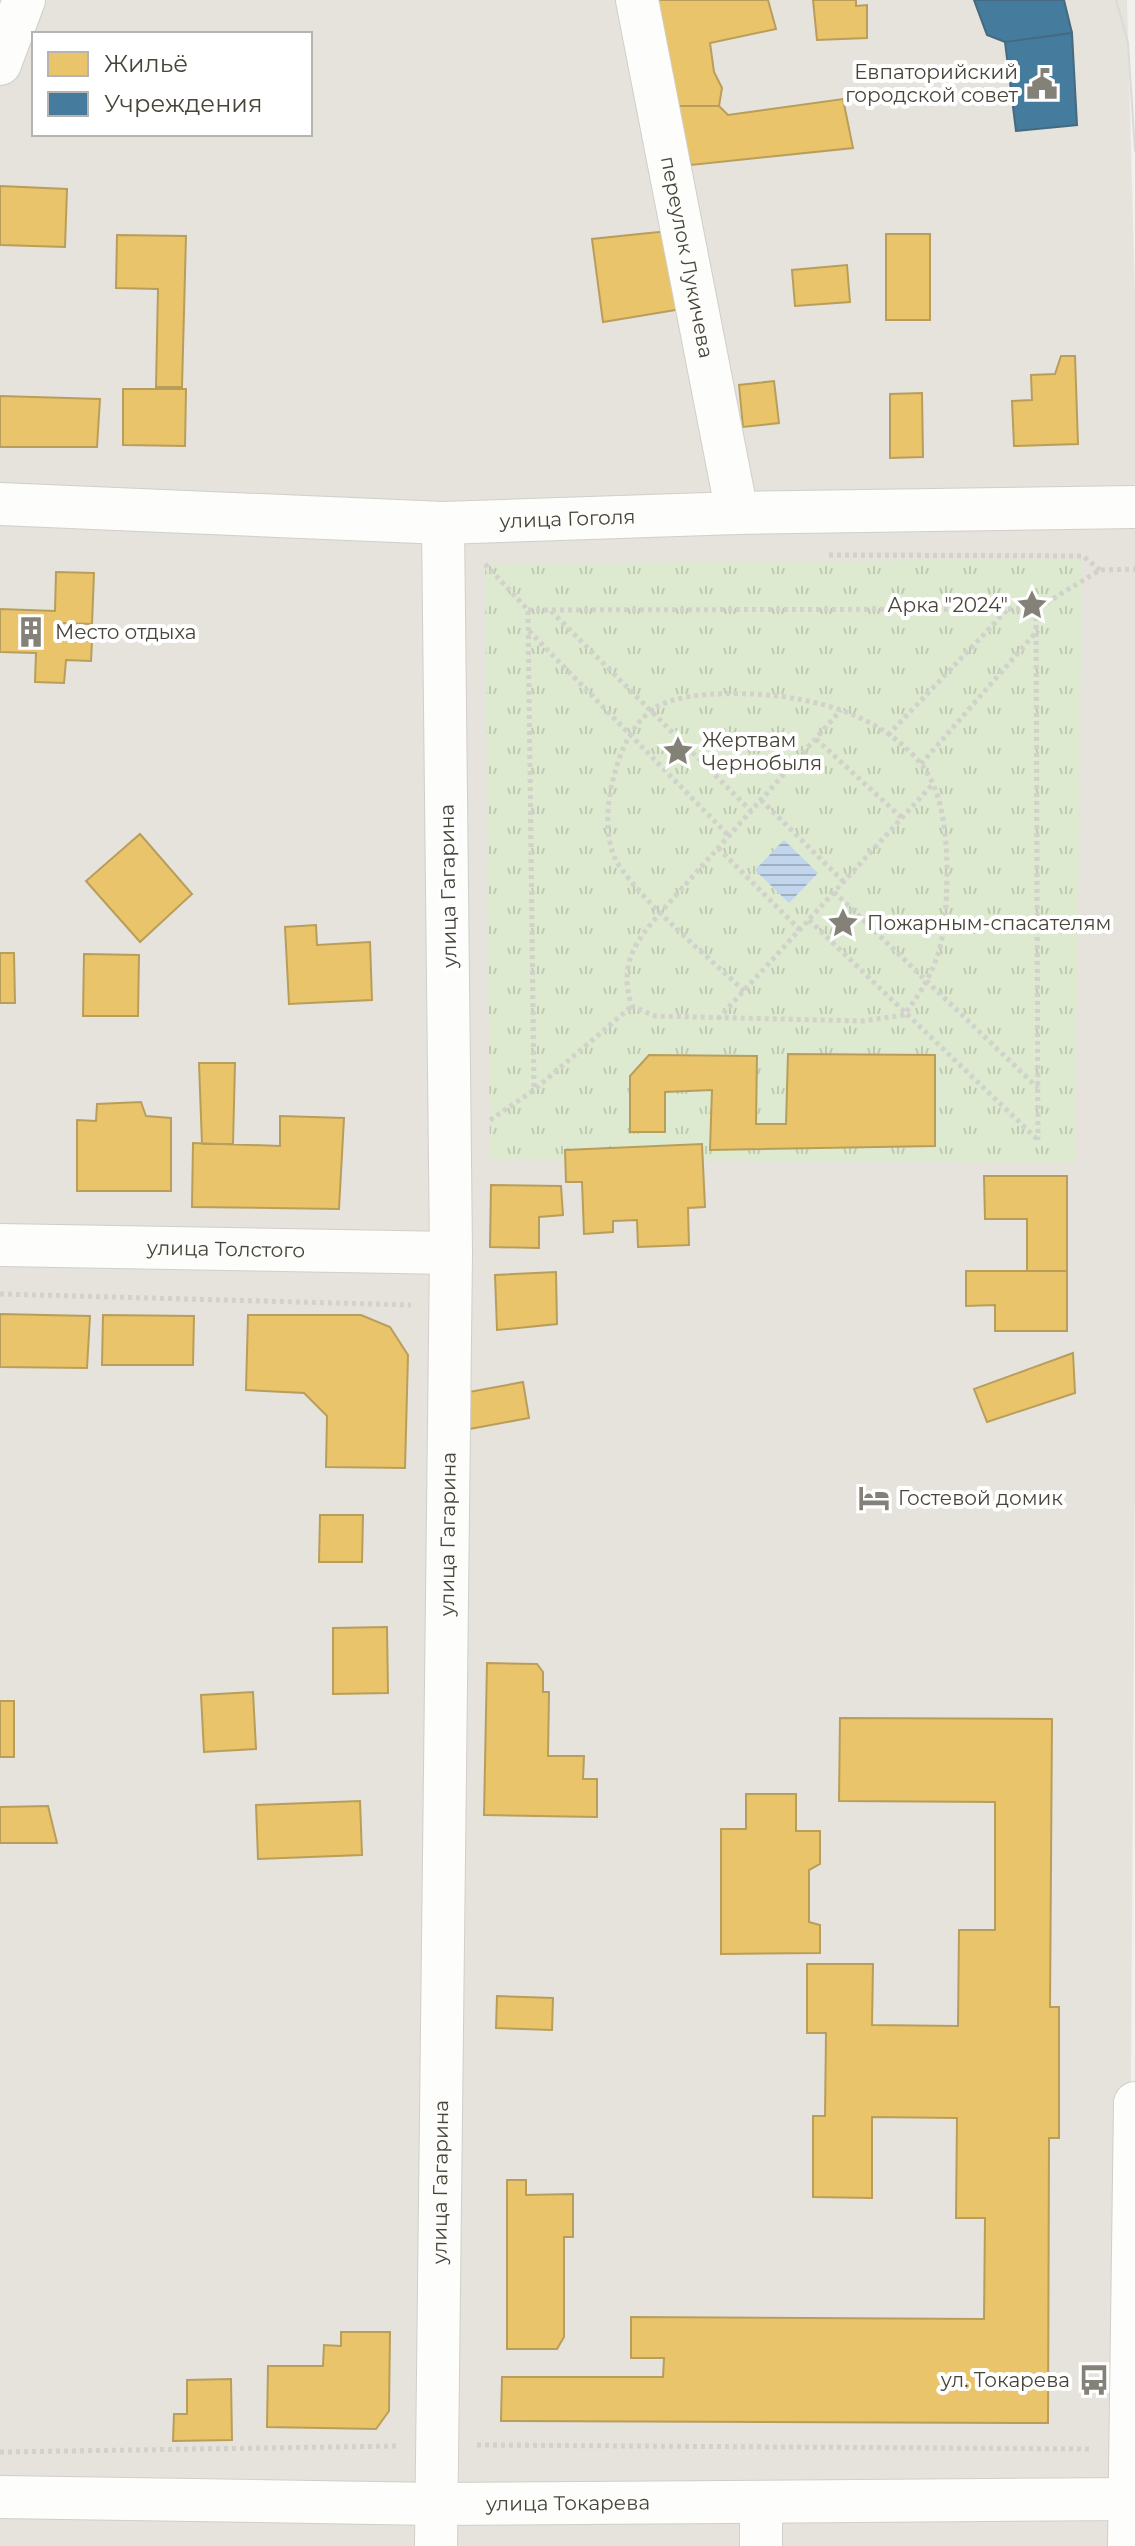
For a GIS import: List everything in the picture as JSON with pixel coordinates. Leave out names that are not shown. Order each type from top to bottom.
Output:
[{"type":"street","points":[[0,64],[24,0]]},
{"type":"street","name":"переулок Лукичева","points":[[637,0],[737,513]]},
{"type":"street","name":"улица Гоголя","points":[[0,504],[444,539],[737,513],[1135,507]]},
{"type":"street","name":"улица Гагарина","points":[[436,2546],[451,1306],[444,539]]},
{"type":"street","name":"улица Толстого","points":[[0,1245],[451,1253]]},
{"type":"street","points":[[1129,2546],[1135,2103]]},
{"type":"street","name":"улица Токарева","points":[[0,2497],[436,2504],[1132,2499]]},
{"type":"street","points":[[761,2503],[761,2546]]},
{"type":"path","points":[[444,539],[485,564],[528,610],[534,1090]]},
{"type":"path","points":[[528,610],[1036,609],[1100,570],[1135,569]]},
{"type":"path","points":[[888,735],[1008,609]]},
{"type":"path","points":[[809,920],[904,1015],[1038,1140],[1036,609]]},
{"type":"path","points":[[550,610],[751,811]]},
{"type":"path","points":[[921,764],[1038,630]]},
{"type":"path","points":[[528,631],[729,836]]},
{"type":"path","points":[[744,991],[661,912],[626,876],[613,855],[608,826],[616,768],[630,735],[651,711],[666,703],[699,695],[747,693],[784,696],[841,710],[888,735],[921,764],[933,784],[947,855],[941,952],[928,984],[904,1015],[863,1021],[655,1016],[632,1006],[626,988],[626,964],[634,943],[661,912],[751,811],[816,739],[841,710]]},
{"type":"path","points":[[816,739],[902,818]]},
{"type":"path","points":[[718,1019],[933,784]]},
{"type":"path","points":[[761,800],[844,882]]},
{"type":"path","points":[[718,848],[800,930]]},
{"type":"path","points":[[834,892],[1039,1090]]},
{"type":"path","points":[[451,1157],[487,1122],[534,1090],[632,1006]]},
{"type":"path","points":[[0,1294],[451,1306]]},
{"type":"path","points":[[0,2452],[437,2445],[1131,2449]]},
{"type":"shaded area","points":[[0,0],[1127,0],[1135,295],[1135,1466],[1128,2546],[0,2546]]},
{"type":"green space","points":[[1082,559],[1075,1163],[490,1159],[485,564]]},
{"type":"water","points":[[784,840],[818,873],[789,903],[755,870]]},
{"type":"building: Жильё","points":[[655,0],[768,0],[776,29],[710,43],[714,72],[722,88],[719,106],[675,106]]},
{"type":"building: Жильё","points":[[813,0],[856,0],[856,6],[867,5],[867,38],[817,40]]},
{"type":"building: Жильё","points":[[843,99],[853,148],[691,165],[675,106],[719,106],[728,115]]},
{"type":"building: Жильё","points":[[0,186],[67,189],[65,247],[0,245]]},
{"type":"building: Жильё","points":[[668,231],[682,309],[603,322],[592,239]]},
{"type":"building: Жильё","points":[[886,234],[930,234],[930,320],[886,320]]},
{"type":"building: Жильё","points":[[117,235],[186,236],[182,387],[156,387],[158,289],[116,288]]},
{"type":"building: Жильё","points":[[847,265],[850,302],[795,306],[792,270]]},
{"type":"building: Жильё","points":[[1061,356],[1075,356],[1078,444],[1014,446],[1012,401],[1032,400],[1031,375],[1055,374]]},
{"type":"building: Жильё","points":[[774,381],[779,423],[743,427],[739,385]]},
{"type":"building: Жильё","points":[[123,389],[186,389],[185,446],[123,445]]},
{"type":"building: Жильё","points":[[922,393],[923,457],[890,458],[890,394]]},
{"type":"building: Жильё","points":[[0,396],[100,399],[97,447],[0,447]]},
{"type":"building: Жильё","name":"Место отдыха","points":[[56,572],[94,573],[92,624],[62,623],[62,640],[92,641],[91,661],[66,660],[64,683],[35,682],[36,653],[0,652],[0,609],[55,611]]},
{"type":"building: Жильё","points":[[140,834],[192,894],[140,942],[86,881]]},
{"type":"building: Жильё","points":[[316,925],[317,945],[370,942],[372,1000],[289,1004],[285,927]]},
{"type":"building: Жильё","points":[[0,953],[14,953],[15,1003],[0,1003]]},
{"type":"building: Жильё","points":[[84,954],[139,955],[138,1016],[83,1016]]},
{"type":"building: Жильё","points":[[788,1054],[935,1055],[935,1146],[710,1150],[712,1090],[665,1092],[665,1132],[630,1132],[630,1076],[649,1055],[757,1056],[756,1124],[786,1124]]},
{"type":"building: Жильё","points":[[199,1063],[235,1063],[233,1144],[202,1144]]},
{"type":"building: Жильё","points":[[141,1102],[146,1116],[171,1118],[171,1191],[77,1191],[77,1120],[96,1121],[97,1104]]},
{"type":"building: Жильё","points":[[280,1116],[344,1118],[339,1209],[192,1207],[193,1143],[280,1146]]},
{"type":"building: Жильё","points":[[702,1144],[705,1207],[688,1208],[689,1245],[638,1247],[637,1220],[613,1221],[613,1232],[584,1234],[582,1182],[566,1182],[565,1150]]},
{"type":"building: Жильё","points":[[984,1176],[1067,1176],[1067,1271],[1027,1271],[1027,1219],[985,1219]]},
{"type":"building: Жильё","points":[[491,1185],[561,1186],[563,1215],[539,1217],[539,1248],[490,1247]]},
{"type":"building: Жильё","points":[[966,1271],[1067,1271],[1067,1331],[995,1331],[995,1305],[966,1306]]},
{"type":"building: Жильё","points":[[556,1272],[557,1324],[497,1330],[495,1275]]},
{"type":"building: Жильё","points":[[0,1314],[90,1316],[87,1368],[0,1367]]},
{"type":"building: Жильё","points":[[103,1315],[194,1316],[193,1365],[102,1365]]},
{"type":"building: Жильё","points":[[248,1315],[361,1315],[390,1327],[408,1355],[405,1468],[326,1467],[327,1416],[304,1393],[246,1390]]},
{"type":"building: Жильё","points":[[1073,1353],[1075,1393],[987,1422],[974,1389]]},
{"type":"building: Жильё","points":[[523,1382],[529,1418],[464,1430],[458,1394]]},
{"type":"building: Жильё","points":[[320,1515],[363,1515],[362,1562],[319,1562]]},
{"type":"building: Жильё","points":[[387,1627],[388,1693],[333,1694],[333,1628]]},
{"type":"building: Жильё","points":[[487,1663],[537,1664],[543,1672],[543,1692],[549,1692],[548,1756],[584,1756],[583,1779],[597,1779],[597,1817],[484,1815]]},
{"type":"building: Жильё","points":[[253,1692],[256,1749],[204,1752],[201,1695]]},
{"type":"building: Жильё","points":[[0,1701],[14,1701],[14,1757],[0,1757]]},
{"type":"building: Жильё","points":[[840,1718],[1052,1719],[1050,2007],[1059,2007],[1059,2138],[1049,2138],[1048,2423],[501,2421],[502,2377],[663,2377],[664,2358],[631,2358],[631,2317],[984,2319],[985,2218],[956,2218],[957,2118],[872,2117],[872,2198],[813,2197],[813,2116],[825,2116],[826,2033],[807,2033],[807,1964],[873,1964],[872,2025],[958,2026],[959,1930],[995,1930],[995,1802],[839,1801]]},
{"type":"building: Жильё","points":[[746,1794],[796,1794],[796,1831],[820,1831],[820,1864],[809,1870],[809,1922],[820,1925],[820,1953],[721,1954],[721,1829],[746,1829]]},
{"type":"building: Жильё","points":[[360,1801],[362,1855],[258,1859],[256,1805]]},
{"type":"building: Жильё","points":[[48,1806],[57,1843],[0,1843],[0,1807]]},
{"type":"building: Жильё","points":[[497,1996],[553,1998],[552,2030],[496,2028]]},
{"type":"building: Жильё","points":[[507,2180],[526,2180],[526,2195],[573,2194],[573,2237],[564,2237],[564,2337],[557,2349],[507,2349]]},
{"type":"building: Жильё","points":[[341,2332],[390,2332],[389,2411],[376,2429],[267,2427],[268,2366],[323,2366],[324,2345],[341,2346]]},
{"type":"building: Жильё","points":[[231,2379],[232,2440],[173,2441],[174,2414],[187,2414],[187,2380]]},
{"type":"building: Учреждения","points":[[974,0],[1064,0],[1072,33],[1005,42],[987,35]]},
{"type":"building: Учреждения","name":"Евпаторийский городской совет","points":[[1072,33],[1077,125],[1016,131],[1005,42]]},
{"type":"tram line","points":[[1116,0],[1128,43],[1135,151]]},
{"type":"place","name":"Евпаторийский городской совет","points":[[1042,84]]},
{"type":"place","name":"Арка \"2024\"","points":[[1032,605]]},
{"type":"place","name":"Место отдыха","points":[[31,632]]},
{"type":"place","name":"Жертвам Чернобыля","points":[[678,751]]},
{"type":"place","name":"Пожарным-спасателям","points":[[843,923]]},
{"type":"place","name":"Гостевой домик","points":[[874,1498]]},
{"type":"place","name":"ул. Токарева","points":[[1094,2380]]}]
